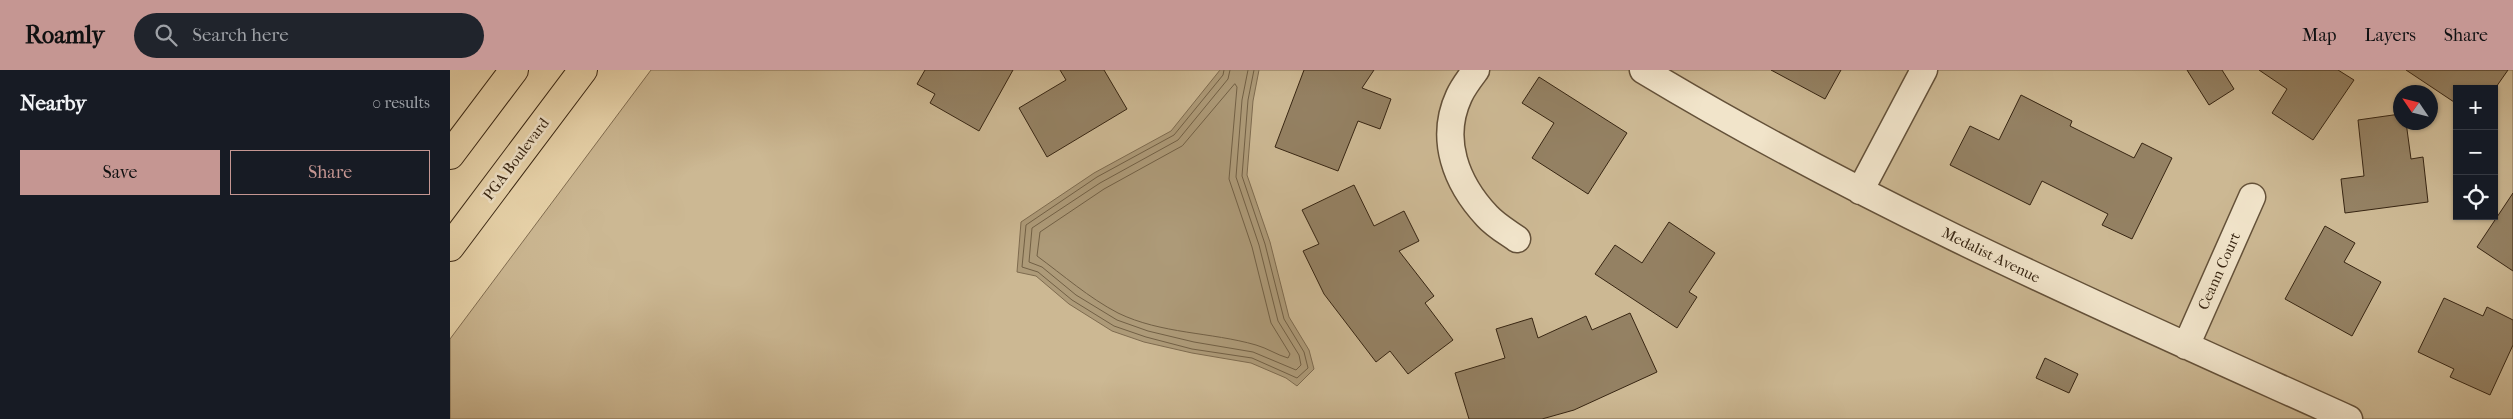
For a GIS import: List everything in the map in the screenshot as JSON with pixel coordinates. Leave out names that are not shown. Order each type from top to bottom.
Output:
[{"type":"main road","points":[[450,155],[514,70]]},
{"type":"main road","name":"PGA Boulevard","points":[[450,247],[583,70]]},
{"type":"street","points":[[1476,70],[1459,96],[1453,112],[1450,130],[1452,154],[1464,187],[1487,216],[1517,239]]},
{"type":"street","name":"Medalist Avenue","points":[[1643,70],[1860,191],[2016,268],[2349,419]]},
{"type":"street","points":[[1860,191],[1924,70]]},
{"type":"street","name":"Ceann Court","points":[[2186,346],[2252,197]]},
{"type":"shaded area","points":[[651,70],[2513,70],[2513,419],[450,419],[450,339]]},
{"type":"water","points":[[1220,70],[1259,70],[1253,101],[1247,175],[1270,242],[1289,317],[1309,350],[1314,369],[1297,386],[1286,378],[1251,363],[1192,353],[1144,342],[1112,331],[1069,304],[1036,276],[1017,272],[1021,222],[1094,173],[1171,131]]},
{"type":"building","points":[[925,70],[1013,70],[979,131],[930,103],[935,94],[917,84]]},
{"type":"building","points":[[1060,70],[1104,70],[1127,109],[1047,157],[1019,108],[1066,80]]},
{"type":"building","points":[[1304,70],[1374,70],[1362,88],[1391,99],[1380,129],[1358,121],[1338,171],[1275,147]]},
{"type":"building","points":[[1771,70],[1841,70],[1825,99]]},
{"type":"building","points":[[2187,70],[2222,70],[2234,89],[2209,105]]},
{"type":"building","points":[[2259,70],[2338,70],[2354,80],[2313,140],[2272,113],[2287,89]]},
{"type":"building","points":[[2406,70],[2508,70],[2498,85],[2453,85],[2453,101],[2438,91],[2438,85],[2428,85]]},
{"type":"building","points":[[1539,77],[1627,133],[1588,194],[1532,158],[1554,123],[1522,103]]},
{"type":"building","points":[[2021,95],[2072,121],[2070,126],[2134,158],[2142,143],[2172,158],[2132,239],[2102,225],[2108,214],[2042,181],[2030,205],[1950,165],[1970,126],[1999,140]]},
{"type":"building","points":[[2393,115],[2393,130],[2407,130],[2411,159],[2423,157],[2428,202],[2345,213],[2341,179],[2364,176],[2358,120]]},
{"type":"building","points":[[1354,185],[1374,226],[1404,211],[1419,241],[1399,251],[1434,296],[1425,303],[1453,340],[1408,374],[1390,351],[1376,362],[1324,294],[1303,251],[1319,244],[1302,210]]},
{"type":"building","points":[[2513,193],[2513,271],[2477,247],[2495,220],[2498,220],[2498,216]]},
{"type":"building","points":[[1669,222],[1715,253],[1689,292],[1697,297],[1677,328],[1595,274],[1615,245],[1642,263]]},
{"type":"building","points":[[2325,226],[2355,243],[2344,262],[2381,282],[2352,336],[2285,299]]},
{"type":"building","points":[[2444,298],[2483,316],[2487,307],[2513,320],[2513,345],[2490,395],[2450,377],[2454,369],[2418,352]]},
{"type":"building","points":[[1630,313],[1657,372],[1574,410],[1542,419],[1469,419],[1455,373],[1505,358],[1496,329],[1532,318],[1538,338],[1586,316],[1592,330]]},
{"type":"building","points":[[2045,358],[2078,374],[2069,393],[2036,378]]}]
